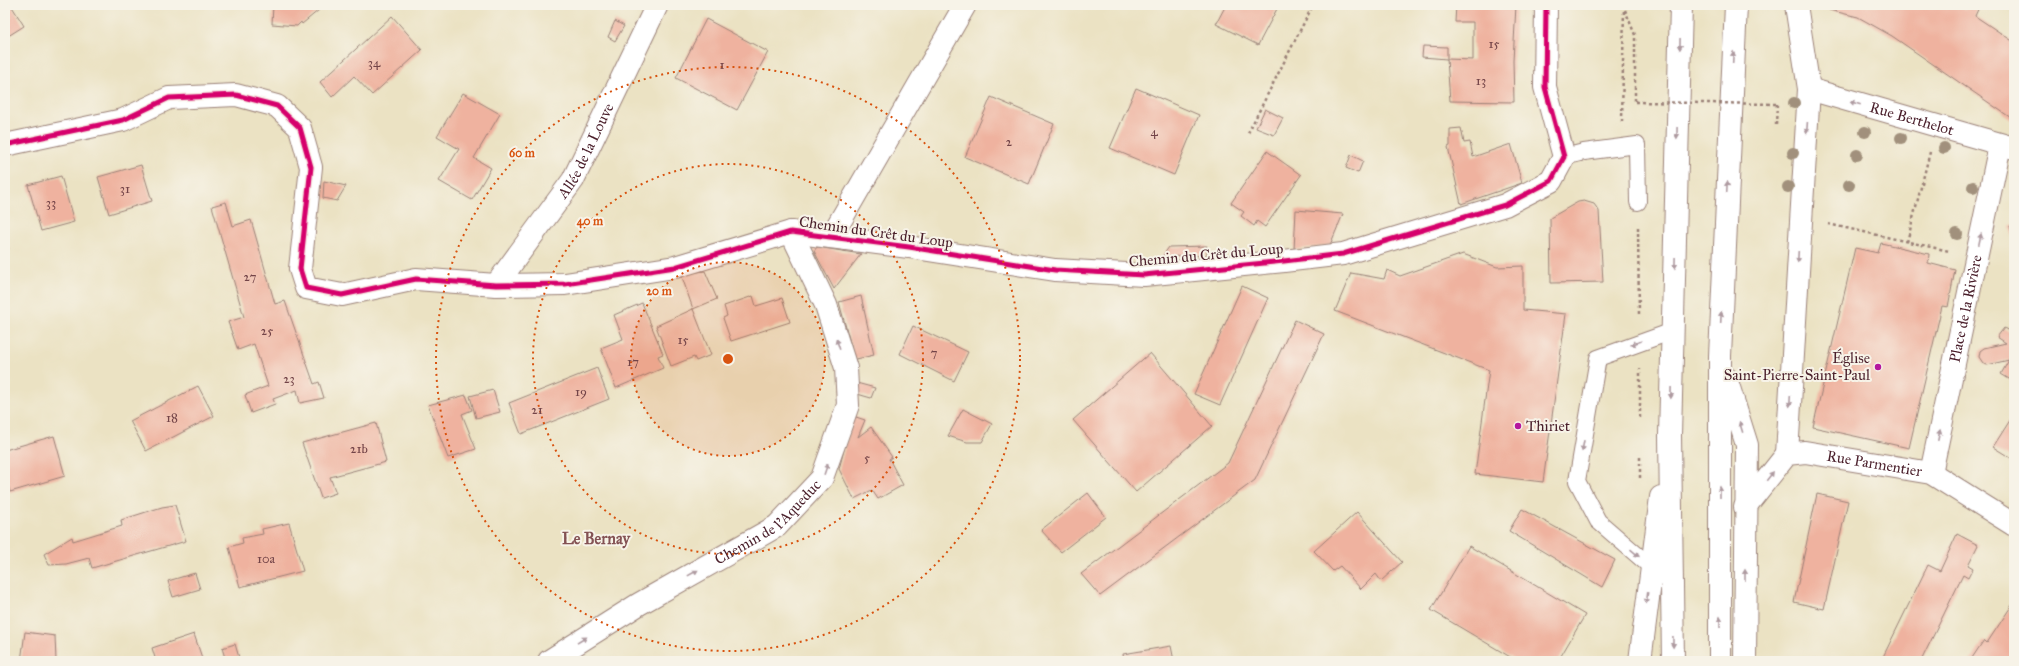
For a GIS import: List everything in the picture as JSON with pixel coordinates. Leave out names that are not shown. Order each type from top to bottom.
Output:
[{"type":"main road","name":"Allée de la Louve","points":[[496,285],[573,180],[657,5]]},
{"type":"main road","points":[[831,237],[965,5]]},
{"type":"main road","points":[[1546,5],[1545,87],[1564,157]]},
{"type":"main road","points":[[1673,661],[1670,435],[1681,5]]},
{"type":"main road","points":[[1720,661],[1720,356],[1736,5]]},
{"type":"main road","points":[[1745,507],[1787,454],[1809,90],[1796,5]]},
{"type":"main road","name":"Rue Berthelot","points":[[1809,90],[2007,147]]},
{"type":"main road","name":"Chemin du Crêt du Loup","points":[[5,145],[123,120],[169,98],[236,95],[277,106],[300,128],[311,167],[300,269],[306,288],[342,295],[416,279],[496,285],[565,284],[675,267],[792,232],[1054,270],[1144,275],[1343,254],[1505,205],[1552,181],[1564,157]]},
{"type":"main road","name":"Place de la Rivière","points":[[1931,473],[1976,257],[2007,147]]},
{"type":"main road","name":"Chemin de l'Aqueduc","points":[[549,661],[639,604],[777,526],[822,478],[848,405],[846,368],[826,305],[792,232]]},
{"type":"main road","points":[[1720,356],[1747,445],[1745,507],[1745,661]]},
{"type":"main road","points":[[1640,661],[1651,567],[1670,435]]},
{"type":"main road","name":"Rue Parmentier","points":[[1787,454],[1805,452],[1931,473],[2014,526]]},
{"type":"lane","points":[[1564,157],[1584,152],[1637,145],[1638,202]]},
{"type":"lane","points":[[1651,567],[1598,521],[1577,481],[1598,358],[1673,331]]},
{"type":"path","points":[[1248,133],[1313,5]]},
{"type":"path","points":[[1624,7],[1635,35],[1635,102],[1777,104]]},
{"type":"path","points":[[1624,7],[1622,133],[1637,145]]},
{"type":"path","points":[[1907,242],[1930,149]]},
{"type":"path","points":[[1638,202],[1640,425]]},
{"type":"path","points":[[1801,218],[1976,257]]},
{"type":"path","points":[[1640,456],[1640,486]]},
{"type":"building","points":[[5,5],[11,5],[24,26],[5,38]]},
{"type":"building","points":[[273,5],[325,5],[302,24],[301,22],[297,26],[272,24]]},
{"type":"building","points":[[1226,5],[1279,5],[1258,45],[1216,24]]},
{"type":"building","points":[[1456,5],[1516,5],[1513,61],[1514,102],[1450,101],[1447,59],[1473,60],[1473,22],[1455,22]]},
{"type":"building","points":[[1831,5],[1957,5],[1966,9],[1968,5],[1980,5],[1975,16],[2014,42],[2014,120],[1892,36],[1858,17],[1829,10]]},
{"type":"building","points":[[392,16],[422,50],[372,95],[354,76],[332,97],[320,82]]},
{"type":"building","points":[[706,19],[768,52],[737,110],[676,78]]},
{"type":"building","points":[[615,21],[624,26],[615,41],[608,37]]},
{"type":"building","points":[[1423,46],[1447,47],[1447,59],[1422,57]]},
{"type":"building","points":[[1136,88],[1199,115],[1174,175],[1110,148]]},
{"type":"building","points":[[463,93],[500,114],[474,158],[491,168],[472,200],[439,181],[459,149],[437,136]]},
{"type":"building","points":[[991,97],[1054,124],[1029,184],[965,157]]},
{"type":"building","points":[[1265,109],[1283,118],[1274,135],[1256,128]]},
{"type":"building","points":[[1461,128],[1464,143],[1470,142],[1473,157],[1511,144],[1522,183],[1461,204],[1448,147],[1450,146],[1450,129]]},
{"type":"building","points":[[1267,151],[1301,175],[1265,227],[1257,221],[1254,226],[1241,216],[1244,212],[1231,203]]},
{"type":"building","points":[[1351,155],[1363,161],[1358,173],[1346,168]]},
{"type":"building","points":[[141,165],[152,201],[109,214],[98,177]]},
{"type":"building","points":[[61,176],[74,222],[41,231],[28,185]]},
{"type":"building","points":[[324,181],[346,186],[337,201],[323,198]]},
{"type":"building","points":[[1584,201],[1594,204],[1599,211],[1603,282],[1551,283],[1550,218],[1578,202]]},
{"type":"building","points":[[226,202],[233,226],[251,220],[275,304],[285,301],[314,384],[319,382],[324,398],[300,403],[297,390],[273,399],[275,404],[251,413],[245,395],[268,386],[254,344],[238,350],[228,322],[244,317],[212,206]]},
{"type":"building","points":[[1296,210],[1343,214],[1330,245],[1294,250]]},
{"type":"building","points":[[2014,224],[2014,239],[2010,226]]},
{"type":"building","points":[[5,237],[9,249],[5,250]]},
{"type":"building","name":"Église Saint-Pierre-Saint-Paul","points":[[1881,243],[1929,254],[1928,263],[1955,270],[1948,307],[1942,306],[1909,448],[1813,427],[1855,248],[1878,253]]},
{"type":"building","points":[[1207,246],[1207,255],[1162,257],[1169,247]]},
{"type":"building","points":[[817,247],[861,254],[834,289],[814,251]]},
{"type":"building","points":[[1463,254],[1497,267],[1523,266],[1523,310],[1566,314],[1543,482],[1475,474],[1489,370],[1335,311],[1351,273],[1384,279],[1387,270],[1400,276]]},
{"type":"building","points":[[705,271],[717,299],[693,309],[681,274]]},
{"type":"building","points":[[1242,286],[1268,298],[1220,405],[1194,394]]},
{"type":"building","points":[[753,296],[756,306],[782,298],[790,322],[731,341],[723,318],[727,316],[724,306]]},
{"type":"building","points":[[861,296],[874,355],[852,360],[851,346],[839,302]]},
{"type":"building","points":[[642,303],[663,354],[658,356],[663,368],[616,388],[601,348],[623,339],[614,315]]},
{"type":"building","points":[[693,309],[711,355],[696,361],[694,357],[671,366],[656,326]]},
{"type":"building","points":[[1295,320],[1324,334],[1255,480],[1100,596],[1081,574],[1228,463]]},
{"type":"building","points":[[913,326],[968,352],[954,381],[900,354]]},
{"type":"building","points":[[2004,328],[2012,333],[2014,330],[2014,382],[2001,374],[2009,360],[1987,365],[1983,363],[1979,357],[1980,351],[1984,348],[2006,343],[1997,337]]},
{"type":"building","points":[[1150,353],[1212,426],[1136,492],[1073,420]]},
{"type":"building","points":[[597,368],[609,399],[521,434],[509,403]]},
{"type":"building","points":[[853,382],[875,388],[871,398],[854,393]]},
{"type":"building","points":[[198,386],[214,416],[146,451],[130,421]]},
{"type":"building","points":[[493,390],[500,412],[476,418],[470,396]]},
{"type":"building","points":[[466,395],[472,410],[462,414],[476,449],[448,458],[428,405]]},
{"type":"building","points":[[963,409],[992,424],[982,442],[967,442],[948,436]]},
{"type":"building","points":[[2014,414],[2014,460],[1993,447]]},
{"type":"building","points":[[853,416],[865,420],[858,437],[871,427],[892,457],[889,459],[903,485],[878,499],[872,490],[854,499],[839,469]]},
{"type":"building","points":[[376,423],[386,462],[330,477],[336,493],[321,498],[302,443]]},
{"type":"building","points":[[54,436],[65,476],[10,492],[5,475],[5,450]]},
{"type":"building","points":[[1088,493],[1106,517],[1061,552],[1041,530]]},
{"type":"building","points":[[1817,494],[1848,501],[1824,609],[1794,602]]},
{"type":"building","points":[[175,505],[186,541],[92,568],[89,558],[66,564],[49,565],[44,554],[72,537],[73,541],[122,526],[121,520],[162,507]]},
{"type":"building","points":[[1522,509],[1615,560],[1602,587],[1509,531]]},
{"type":"building","points":[[1357,512],[1402,562],[1381,581],[1376,574],[1361,589],[1340,566],[1333,571],[1314,551]]},
{"type":"building","points":[[289,523],[303,571],[240,587],[229,547],[243,543],[242,538],[263,534],[262,529]]},
{"type":"building","points":[[1957,534],[1978,545],[1968,565],[1973,568],[1968,578],[1963,575],[1921,661],[1881,661],[1928,565],[1940,571]]},
{"type":"building","points":[[1469,546],[1585,615],[1558,661],[1517,661],[1431,610]]},
{"type":"building","points":[[195,573],[200,589],[173,597],[168,581]]},
{"type":"building","points":[[2012,605],[2014,606],[2014,661],[1970,661],[1984,640],[1987,643]]},
{"type":"building","points":[[25,632],[55,636],[56,661],[21,661]]},
{"type":"building","points":[[194,634],[203,661],[156,661],[152,648]]},
{"type":"building","points":[[235,644],[240,661],[226,661],[222,648]]},
{"type":"building","points":[[1171,646],[1174,661],[1124,661],[1123,654]]},
{"type":"cycle path","points":[[5,145],[123,120],[169,98],[236,95],[277,106],[300,128],[311,167],[300,269],[306,288],[342,295],[416,279],[496,285],[565,284],[675,267],[791,232],[909,247],[1055,270],[1144,275],[1343,254],[1505,205],[1551,181],[1564,157],[1545,87],[1546,5]]},
{"type":"place","name":"Église Saint-Pierre-Saint-Paul","points":[[1878,367]]},
{"type":"place","name":"Thiriet","points":[[1518,426]]},
{"type":"district","name":"Le Bernay","points":[[596,538]]}]
